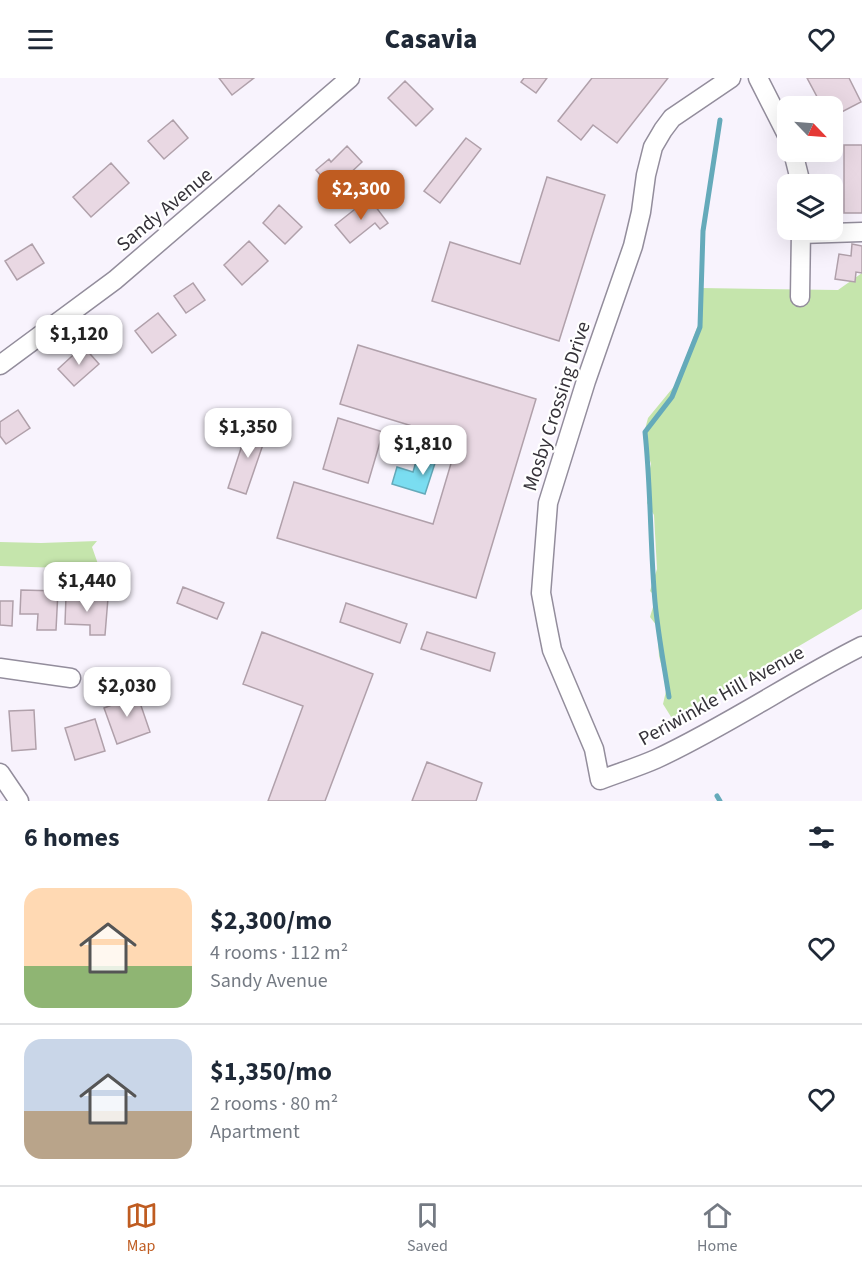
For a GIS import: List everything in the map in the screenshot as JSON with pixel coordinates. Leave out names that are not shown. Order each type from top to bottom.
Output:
[{"type":"street","name":"Sandy Avenue","points":[[0,365],[115,280],[350,78]]},
{"type":"street","name":"Mosby Crossing Drive","points":[[600,780],[594,749],[552,650],[547,625],[542,593],[548,503],[586,381],[633,246],[653,147],[672,118],[731,78]]},
{"type":"street","points":[[758,78],[777,115]]},
{"type":"street","points":[[843,232],[862,232]]},
{"type":"street","points":[[800,297],[801,240]]},
{"type":"street","name":"Periwinkle Hill Avenue","points":[[600,780],[654,760],[711,731],[820,667],[862,646]]},
{"type":"street","points":[[0,668],[70,678]]},
{"type":"street","points":[[0,773],[20,801]]},
{"type":"green space","points":[[862,273],[862,609],[673,720],[663,704],[667,687],[659,656],[657,626],[650,617],[656,597],[650,591],[657,569],[654,515],[647,503],[651,488],[647,481],[651,464],[643,437],[648,418],[676,384],[701,317],[701,288],[838,290]]},
{"type":"green space","points":[[97,541],[92,547],[98,564],[62,568],[0,566],[0,542]]},
{"type":"water","points":[[419,451],[437,457],[425,494],[392,484],[397,467],[413,472]]},
{"type":"building","points":[[219,78],[254,78],[232,95]]},
{"type":"building","points":[[524,78],[547,78],[536,93],[521,82]]},
{"type":"building","points":[[592,78],[668,78],[617,143],[593,125],[581,140],[558,121]]},
{"type":"building","points":[[807,78],[849,78],[861,102],[843,111],[843,96],[817,96]]},
{"type":"building","points":[[405,81],[433,109],[416,126],[388,98]]},
{"type":"building","points":[[173,120],[188,138],[164,159],[148,141]]},
{"type":"building","points":[[466,138],[481,149],[440,203],[424,191]]},
{"type":"building","points":[[844,145],[862,145],[862,213],[844,213]]},
{"type":"building","points":[[347,146],[362,162],[345,178],[340,172],[328,184],[316,170],[329,159],[331,162]]},
{"type":"building","points":[[111,163],[129,183],[91,217],[73,197]]},
{"type":"building","points":[[547,177],[605,195],[559,341],[432,301],[450,242],[520,264]]},
{"type":"building","points":[[369,198],[388,223],[380,229],[375,223],[350,243],[335,225]]},
{"type":"building","points":[[279,205],[302,227],[285,244],[263,223]]},
{"type":"building","points":[[249,241],[268,261],[242,285],[224,265]]},
{"type":"building","points":[[32,244],[44,263],[17,280],[5,261]]},
{"type":"building","points":[[852,244],[862,246],[862,273],[856,272],[855,282],[835,279],[839,254],[851,256]]},
{"type":"building","points":[[193,283],[205,300],[186,313],[174,296]]},
{"type":"building","points":[[158,313],[176,335],[152,353],[135,331]]},
{"type":"building","points":[[358,345],[536,399],[476,598],[277,538],[294,482],[433,524],[458,440],[340,404]]},
{"type":"building","points":[[83,346],[99,364],[74,386],[58,369]]},
{"type":"building","points":[[18,410],[30,428],[6,444],[0,436],[0,422]]},
{"type":"building","points":[[338,418],[383,432],[368,483],[323,469]]},
{"type":"building","points":[[249,424],[268,430],[246,494],[228,488]]},
{"type":"building","points":[[183,587],[224,603],[217,619],[177,603]]},
{"type":"building","points":[[21,590],[58,591],[56,630],[37,630],[38,614],[20,614]]},
{"type":"building","points":[[66,596],[108,598],[105,635],[90,635],[90,625],[65,624]]},
{"type":"building","points":[[0,601],[13,601],[12,626],[0,625]]},
{"type":"building","points":[[346,603],[407,624],[400,643],[340,622]]},
{"type":"building","points":[[262,632],[373,674],[325,801],[268,801],[303,706],[243,684]]},
{"type":"building","points":[[427,632],[495,653],[490,671],[421,649]]},
{"type":"building","points":[[136,691],[150,732],[117,744],[104,708],[120,702],[119,697]]},
{"type":"building","points":[[34,710],[36,749],[12,751],[9,711]]},
{"type":"building","points":[[95,719],[105,751],[75,760],[65,728]]},
{"type":"building","points":[[427,762],[482,783],[476,801],[412,801]]},
{"type":"waterway","points":[[669,697],[655,602],[645,432],[672,397],[700,327],[703,231],[720,120]]},
{"type":"waterway","points":[[717,796],[720,801]]}]
